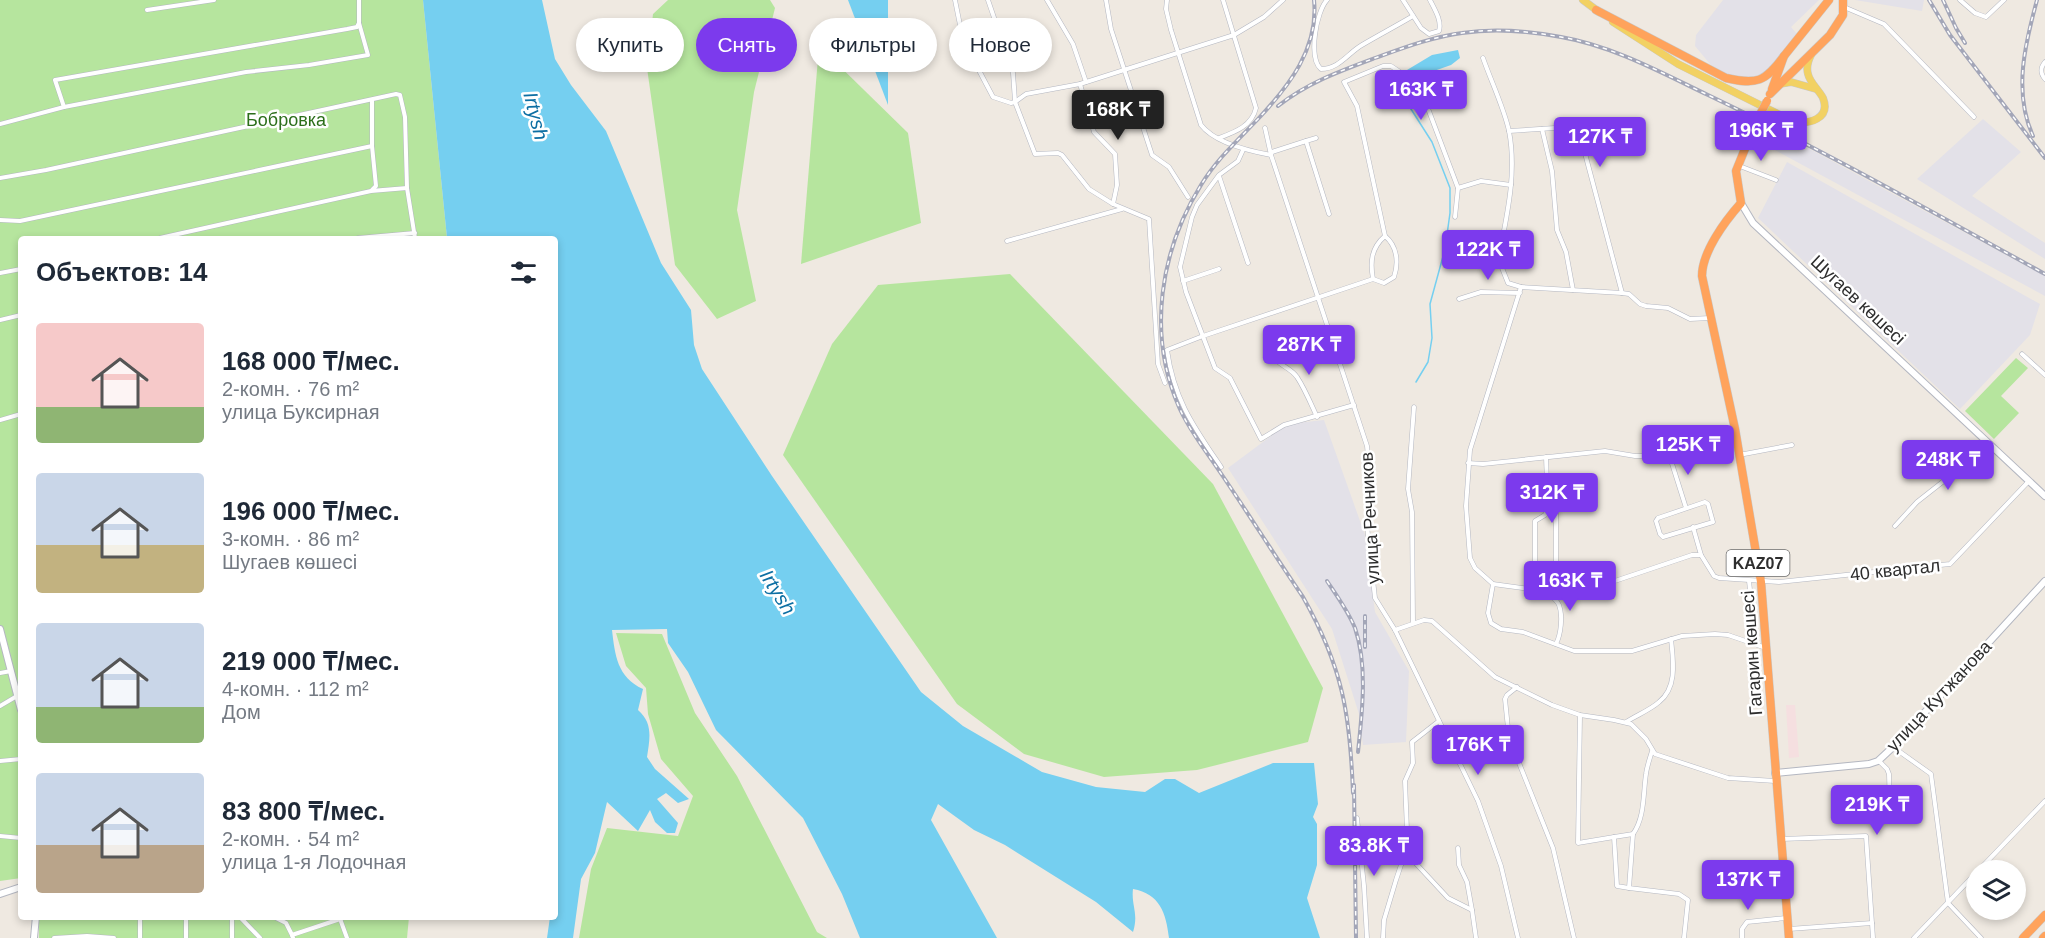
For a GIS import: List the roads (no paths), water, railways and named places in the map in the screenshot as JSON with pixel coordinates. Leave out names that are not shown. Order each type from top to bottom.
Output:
[{"type":"highway","points":[[1784,56],[1784,63],[1787,67],[1798,68],[1841,20],[1844,3],[1830,1]]},
{"type":"highway","name":"Шугаев көшесі","points":[[1741,203],[1737,165],[1784,56],[1830,1]]},
{"type":"highway","points":[[1596,10],[1726,78],[1748,83],[1756,81],[1769,74],[1784,56]]},
{"type":"highway","name":"Шугаев көшесі","points":[[1768,97],[1798,68]]},
{"type":"highway","name":"Гагарин көшесі","points":[[1741,203],[1719,231],[1702,265],[1702,276],[1735,429],[1761,582],[1788,934]]},
{"type":"highway","points":[[2023,938],[2045,915]]},
{"type":"main road","points":[[1583,0],[1678,64],[1794,122],[1814,122],[1821,116],[1825,105],[1808,74],[1807,63],[1812,53]]},
{"type":"main road","points":[[1779,84],[1791,82],[1816,89]]},
{"type":"street","points":[[147,10],[214,0]]},
{"type":"street","points":[[0,124],[64,107],[246,72],[368,55],[359,23],[360,0]]},
{"type":"street","points":[[955,0],[963,40],[993,98],[1011,103],[1026,94],[1080,84],[1234,35],[1264,17],[1283,0]]},
{"type":"street","points":[[988,0],[1013,73],[1015,102],[1035,154],[1058,153],[1062,155],[1089,189],[1113,204],[1149,219],[1158,364],[1165,383]]},
{"type":"street","points":[[1047,0],[1073,44],[1086,82]]},
{"type":"street","points":[[1106,0],[1111,29],[1152,155],[1169,167],[1188,196]]},
{"type":"street","points":[[1167,0],[1166,9],[1178,52],[1200,125],[1204,130],[1243,150],[1271,155],[1272,152],[1316,138]]},
{"type":"street","points":[[1218,138],[1235,132],[1249,122],[1256,108],[1223,0]]},
{"type":"street","points":[[1327,0],[1321,8],[1313,53],[1321,69],[1330,68],[1347,59],[1362,45],[1413,16]]},
{"type":"street","points":[[1402,0],[1424,32],[1429,34],[1439,31],[1440,24],[1430,0]]},
{"type":"street","points":[[1960,0],[1975,13],[1986,17],[2004,0]]},
{"type":"street","points":[[1844,3],[1884,24],[1974,117]]},
{"type":"street","points":[[64,107],[55,80],[347,29],[357,27],[359,23]]},
{"type":"street","points":[[1483,57],[1509,131],[1511,185],[1499,256],[1508,283],[1521,287],[1629,294],[1640,304],[1668,308],[1690,319],[1711,318]]},
{"type":"street","points":[[2044,64],[2041,75],[2045,79]]},
{"type":"street","points":[[1373,279],[1379,283],[1389,281],[1394,277],[1395,248],[1385,236],[1357,106],[1344,82],[1383,66],[1398,69],[1409,78],[1424,98],[1458,188],[1455,217]]},
{"type":"street","points":[[1080,84],[1094,132],[1115,154],[1117,185],[1113,204]]},
{"type":"street","points":[[0,178],[400,95],[405,117],[407,188],[415,236]]},
{"type":"street","points":[[371,191],[376,186],[372,146],[372,100]]},
{"type":"street","points":[[1509,131],[1570,127],[1580,135],[1622,293]]},
{"type":"street","name":"улица Речников","points":[[1265,128],[1271,155],[1370,460],[1371,486],[1367,526],[1375,598],[1395,630],[1478,801],[1494,841],[1518,938]]},
{"type":"street","points":[[1542,129],[1552,171],[1557,230],[1566,252],[1573,290]]},
{"type":"street","points":[[1306,141],[1329,214]]},
{"type":"street","points":[[0,220],[20,221],[372,146]]},
{"type":"street","points":[[1243,150],[1238,161],[1219,176],[1205,192],[1192,217],[1188,242],[1180,262],[1183,281],[1215,368],[1230,378],[1262,440],[1284,425],[1354,405]]},
{"type":"street","points":[[1737,165],[1776,180]]},
{"type":"street","points":[[1219,176],[1248,263]]},
{"type":"street","points":[[1458,188],[1481,181],[1511,185]]},
{"type":"street","points":[[169,236],[371,191],[407,188]]},
{"type":"street","name":"Шугаев көшесі","points":[[1741,203],[1753,223],[2045,496]]},
{"type":"street","points":[[1007,241],[1123,209]]},
{"type":"street","points":[[1373,279],[1372,258],[1375,248],[1385,236]]},
{"type":"street","points":[[1183,281],[1219,269]]},
{"type":"street","points":[[0,273],[18,270]]},
{"type":"street","points":[[1221,467],[1195,428],[1177,394],[1167,350],[1373,279]]},
{"type":"street","points":[[1521,287],[1470,450],[1466,506],[1470,558],[1475,568],[1493,584],[1535,589],[1544,591],[1553,597],[1559,605],[1560,627],[1556,644]]},
{"type":"street","points":[[1459,299],[1481,292],[1520,293]]},
{"type":"street","points":[[0,320],[18,316]]},
{"type":"street","points":[[1271,354],[1275,362],[1297,377],[1317,417]]},
{"type":"street","points":[[2022,354],[2045,375]]},
{"type":"street","points":[[1413,623],[1412,512],[1408,482],[1414,406]]},
{"type":"street","points":[[0,420],[18,415]]},
{"type":"street","points":[[1468,462],[1484,464],[1605,451],[1635,456],[1724,436],[1735,429]]},
{"type":"street","points":[[1895,526],[1917,502],[1945,480],[1985,439]]},
{"type":"street","points":[[1739,455],[1792,445]]},
{"type":"street","points":[[1668,450],[1686,508]]},
{"type":"street","points":[[1535,589],[1535,520],[1545,515],[1548,509],[1546,458]]},
{"type":"street","name":"40 квартал","points":[[1701,555],[1714,576],[1761,582],[1950,564],[2030,481]]},
{"type":"street","points":[[1705,502],[1708,504],[1713,522],[1693,527],[1663,537],[1656,521],[1658,518],[1705,502]]},
{"type":"street","points":[[1548,509],[1556,514],[1556,589]]},
{"type":"street","points":[[1544,591],[1603,585],[1692,555],[1701,555],[1693,527]]},
{"type":"street","points":[[1749,581],[1756,643]]},
{"type":"street","name":"улица Кутжанова","points":[[1776,777],[1878,761],[2045,581]]},
{"type":"street","points":[[1493,584],[1488,613],[1491,623],[1501,629],[1523,632],[1574,651],[1632,651],[1671,639],[1715,634],[1728,635],[1767,648]]},
{"type":"street","points":[[1395,630],[1428,620],[1436,623],[1495,677],[1552,705],[1580,715],[1626,722],[1636,728],[1652,751],[1728,778],[1776,777]]},
{"type":"street","points":[[0,632],[18,700]]},
{"type":"street","points":[[1626,722],[1657,704],[1669,689],[1674,670],[1671,639]]},
{"type":"street","points":[[0,673],[11,671]]},
{"type":"street","points":[[1517,687],[1505,699],[1509,738],[1553,848],[1574,938]]},
{"type":"street","points":[[0,706],[17,696]]},
{"type":"street","points":[[1580,715],[1578,843],[1633,834]]},
{"type":"street","points":[[1383,938],[1384,920],[1396,880],[1401,865],[1408,855],[1405,781],[1413,762],[1412,742],[1439,721]]},
{"type":"street","points":[[1893,747],[1913,763],[1929,771],[1933,778],[1948,903],[1981,938]]},
{"type":"street","points":[[1629,888],[1633,834],[1641,818],[1646,771],[1652,751]]},
{"type":"street","points":[[0,761],[18,759]]},
{"type":"street","points":[[1878,761],[1889,774],[1890,810]]},
{"type":"street","points":[[1989,860],[2045,801]]},
{"type":"street","points":[[1357,818],[1367,938]]},
{"type":"street","points":[[0,836],[18,838]]},
{"type":"street","points":[[1781,839],[1866,836],[1873,938]]},
{"type":"street","points":[[1614,837],[1617,886],[1685,896],[1688,900],[1684,938]]},
{"type":"street","points":[[1458,848],[1459,865],[1467,882],[1476,938]]},
{"type":"street","points":[[1408,855],[1448,897],[1472,910]]},
{"type":"street","points":[[1914,938],[1966,884]]},
{"type":"street","points":[[0,894],[18,888]]},
{"type":"street","points":[[1742,938],[1742,929],[1747,922],[1787,918]]},
{"type":"street","points":[[34,938],[36,920]]},
{"type":"street","points":[[140,920],[140,938]]},
{"type":"street","points":[[186,920],[186,938]]},
{"type":"street","points":[[232,920],[232,938]]},
{"type":"street","points":[[243,920],[260,938]]},
{"type":"street","points":[[280,920],[286,923],[293,937],[334,920]]},
{"type":"street","points":[[340,920],[347,938]]},
{"type":"street","points":[[1788,934],[1872,922]]},
{"type":"street","points":[[54,938],[87,936],[114,938]]},
{"type":"water","name":"Irtysh","points":[[423,0],[542,0],[555,59],[571,85],[606,131],[661,263],[691,310],[694,345],[702,369],[772,476],[921,692],[963,726],[1042,772],[1096,787],[1145,792],[1165,779],[1175,779],[1199,793],[1273,763],[1314,763],[1318,804],[1313,817],[1317,824],[1317,865],[1307,898],[1320,938],[1169,938],[1166,920],[1160,906],[1150,895],[1133,889],[1135,920],[1133,932],[1096,902],[1005,845],[974,830],[938,804],[931,820],[997,938],[860,938],[842,894],[803,818],[716,730],[688,672],[668,643],[667,629],[612,630],[616,656],[623,672],[634,684],[643,689],[638,710],[648,726],[647,757],[655,769],[689,799],[678,803],[666,793],[657,799],[678,823],[675,833],[667,833],[655,822],[650,810],[638,831],[607,802],[595,853],[581,879],[573,938],[547,938],[550,920],[558,920],[558,236],[447,236]]},
{"type":"water","points":[[848,0],[888,0],[888,18],[855,18]]},
{"type":"water","points":[[1458,50],[1460,58],[1451,65],[1414,78],[1407,70],[1432,55]]},
{"type":"water","points":[[875,72],[888,72],[888,105]]},
{"type":"waterway","points":[[1410,73],[1402,82],[1402,95],[1432,142],[1450,188],[1450,213],[1445,249],[1430,304],[1432,338],[1428,362],[1416,382]]},
{"type":"railway","points":[[1314,0],[1312,34],[1307,50],[1291,80],[1213,167],[1187,210],[1168,265],[1161,322],[1163,351],[1169,379],[1183,416],[1303,597],[1327,646],[1342,692],[1350,739],[1353,793]]},
{"type":"railway","points":[[1929,0],[1950,35],[2045,158]]},
{"type":"railway","points":[[1943,0],[1965,43]]},
{"type":"railway","points":[[2033,136],[2027,119],[2022,85],[2025,51],[2037,0]]},
{"type":"railway","points":[[1278,106],[1312,84],[1337,73],[1396,50],[1440,37],[1474,31],[1499,30],[1537,33],[1580,41],[1637,61],[1751,116],[1878,182],[2045,274]]},
{"type":"railway","points":[[1327,581],[1355,628],[1362,658],[1363,690],[1358,752]]},
{"type":"railway","points":[[1365,616],[1365,647]]},
{"type":"railway","points":[[1354,785],[1356,938]]},
{"type":"park label","name":"Бобровка","points":[[286,120]]}]
